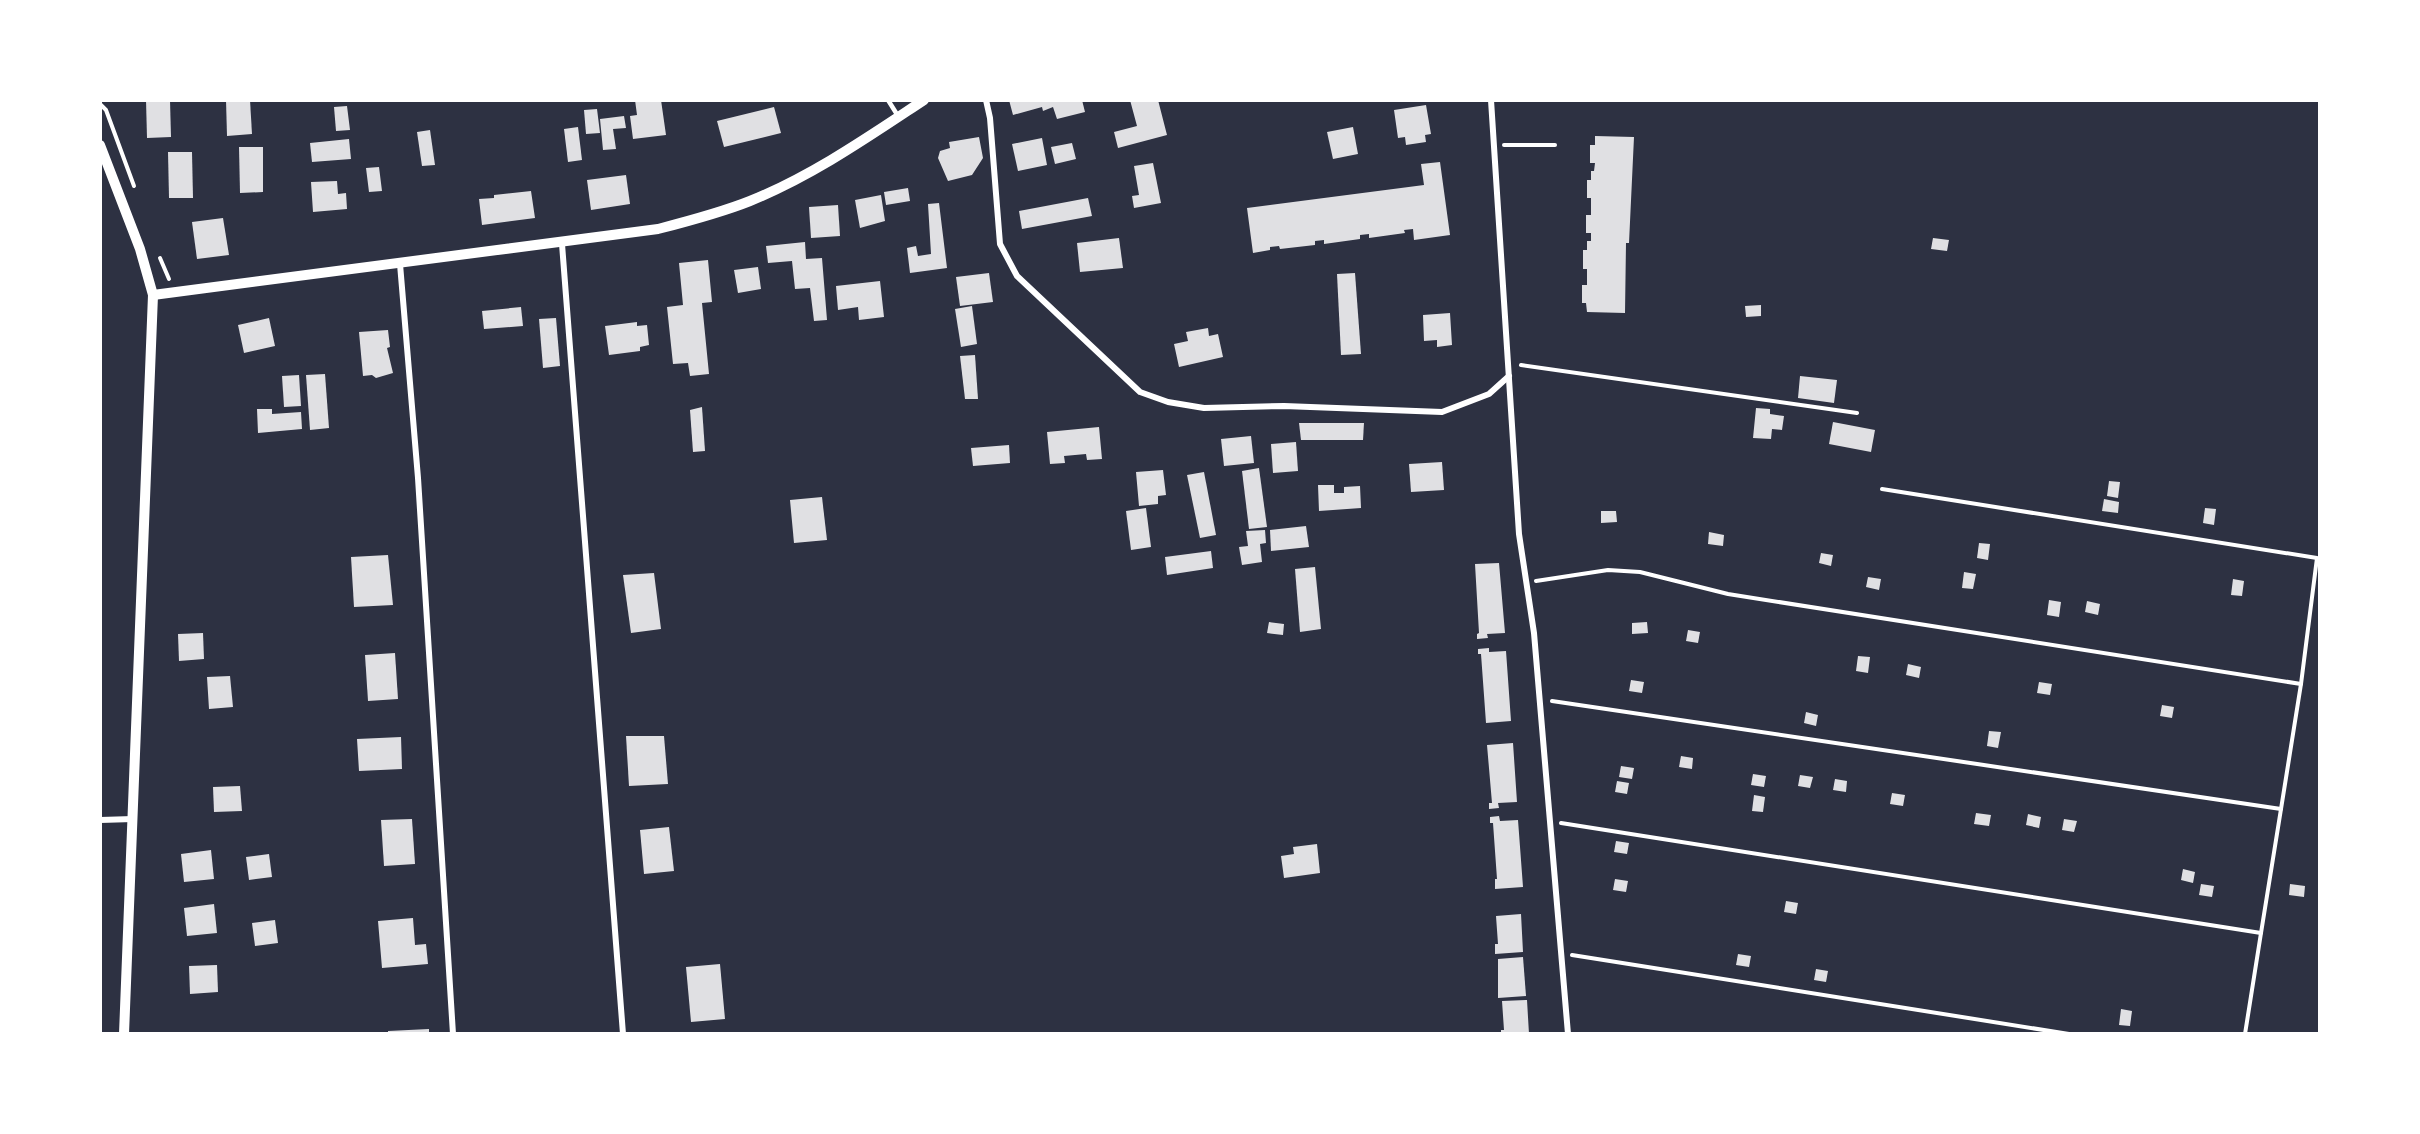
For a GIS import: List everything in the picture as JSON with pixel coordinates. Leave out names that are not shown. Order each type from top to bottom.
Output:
[{"type":"street","points":[[153,295],[658,230],[750,201],[825,164],[924,100]]},
{"type":"street","points":[[986,100],[990,118],[1000,244],[1017,276],[1140,392],[1168,402],[1204,408],[1284,406],[1442,412],[1489,394],[1509,376]]},
{"type":"street","points":[[1491,100],[1519,534],[1534,633],[1559,953],[1568,1034]]},
{"type":"street","points":[[100,145],[140,249],[153,295],[124,1034]]},
{"type":"street","points":[[562,244],[623,1034]]},
{"type":"street","points":[[400,264],[418,478],[453,1034]]},
{"type":"street","points":[[100,820],[133,819]]},
{"type":"lane","points":[[888,100],[899,117]]},
{"type":"path","points":[[1514,145],[1555,146]]},
{"type":"path","points":[[1508,364],[1857,413]]},
{"type":"path","points":[[1882,489],[2317,558],[2301,684],[2245,1034]]},
{"type":"path","points":[[1526,583],[1608,570],[1640,572],[1728,594],[2301,684]]},
{"type":"path","points":[[1539,699],[2281,809]]},
{"type":"path","points":[[1549,821],[2261,933]]},
{"type":"path","points":[[1559,953],[2069,1034]]},
{"type":"building","points":[[146,100],[170,100],[171,137],[147,138]]},
{"type":"building","points":[[226,100],[250,100],[252,134],[227,136]]},
{"type":"building","points":[[635,100],[661,100],[666,135],[633,139],[630,116],[637,115]]},
{"type":"building","points":[[1009,100],[1082,100],[1085,112],[1057,119],[1053,107],[1043,111],[1042,107],[1013,115]]},
{"type":"building","points":[[1130,100],[1158,100],[1167,135],[1118,148],[1114,132],[1137,126]]},
{"type":"building","points":[[1426,105],[1431,134],[1425,135],[1426,142],[1406,145],[1405,137],[1398,138],[1394,110]]},
{"type":"building","points":[[347,106],[350,130],[336,131],[334,107]]},
{"type":"building","points":[[774,107],[781,133],[724,147],[717,121]]},
{"type":"building","points":[[597,109],[600,133],[586,134],[584,110]]},
{"type":"building","points":[[624,116],[626,128],[613,129],[616,149],[603,150],[600,119]]},
{"type":"building","points":[[578,127],[582,160],[568,162],[564,129]]},
{"type":"building","points":[[1353,127],[1358,154],[1333,159],[1327,132]]},
{"type":"building","points":[[430,130],[435,165],[422,166],[417,132]]},
{"type":"building","points":[[1595,136],[1634,137],[1629,243],[1626,243],[1625,313],[1587,312],[1586,303],[1582,303],[1582,285],[1587,285],[1587,269],[1583,269],[1583,250],[1587,250],[1587,241],[1591,241],[1591,233],[1586,233],[1586,215],[1591,215],[1591,198],[1587,198],[1587,180],[1591,180],[1591,171],[1594,171],[1595,163],[1590,163],[1590,145],[1595,145]]},
{"type":"building","points":[[979,137],[983,158],[972,175],[948,181],[938,158],[940,151],[950,148],[949,142]]},
{"type":"building","points":[[1042,138],[1047,165],[1018,171],[1012,144]]},
{"type":"building","points":[[349,139],[351,159],[312,162],[310,143]]},
{"type":"building","points":[[1072,143],[1076,159],[1055,164],[1051,147]]},
{"type":"building","points":[[239,147],[263,147],[263,192],[240,193]]},
{"type":"building","points":[[168,152],[192,152],[193,198],[169,198]]},
{"type":"building","points":[[1440,162],[1450,235],[1414,240],[1413,229],[1404,230],[1405,233],[1369,238],[1369,234],[1360,235],[1360,239],[1324,244],[1324,240],[1315,241],[1315,245],[1280,249],[1279,246],[1270,247],[1270,250],[1253,253],[1247,208],[1424,185],[1421,164]]},
{"type":"building","points":[[1153,163],[1161,203],[1134,208],[1132,196],[1139,195],[1134,166]]},
{"type":"building","points":[[379,167],[382,191],[369,192],[366,168]]},
{"type":"building","points":[[626,175],[630,204],[591,210],[587,180]]},
{"type":"building","points":[[337,181],[338,194],[346,193],[347,209],[313,212],[311,182]]},
{"type":"building","points":[[908,188],[910,201],[886,205],[884,192]]},
{"type":"building","points":[[531,191],[535,218],[482,225],[479,199]]},
{"type":"building","points":[[881,195],[885,221],[860,228],[855,200]]},
{"type":"building","points":[[1088,198],[1092,216],[1022,229],[1019,211]]},
{"type":"building","points":[[939,203],[947,268],[910,273],[907,248],[916,246],[918,256],[931,254],[928,204]]},
{"type":"building","points":[[838,205],[840,236],[811,238],[809,207]]},
{"type":"building","points":[[223,218],[229,255],[197,259],[192,222]]},
{"type":"building","points":[[1119,238],[1123,268],[1080,272],[1077,243]]},
{"type":"building","points":[[1933,238],[1949,240],[1947,251],[1931,249]]},
{"type":"building","points":[[805,242],[806,259],[822,258],[827,320],[814,321],[810,288],[795,289],[792,261],[768,263],[766,246]]},
{"type":"building","points":[[708,260],[712,302],[702,303],[709,374],[690,376],[688,363],[673,364],[667,307],[683,305],[679,263]]},
{"type":"building","points":[[758,267],[761,289],[738,293],[734,270]]},
{"type":"building","points":[[989,273],[993,302],[960,306],[956,277]]},
{"type":"building","points":[[1355,273],[1361,354],[1341,355],[1337,274]]},
{"type":"building","points":[[880,281],[884,317],[859,320],[858,307],[838,310],[836,286]]},
{"type":"building","points":[[1761,305],[1761,316],[1746,317],[1745,306]]},
{"type":"building","points":[[972,306],[977,344],[961,347],[955,309]]},
{"type":"building","points":[[521,307],[523,326],[484,329],[482,311]]},
{"type":"building","points":[[1450,313],[1452,345],[1437,347],[1437,340],[1424,341],[1423,315]]},
{"type":"building","points":[[269,318],[275,346],[244,353],[238,325]]},
{"type":"building","points":[[556,318],[560,366],[543,368],[539,319]]},
{"type":"building","points":[[637,322],[637,326],[647,325],[649,345],[640,347],[640,351],[609,355],[605,326]]},
{"type":"building","points":[[1208,328],[1209,336],[1218,334],[1223,357],[1179,367],[1174,344],[1188,341],[1186,332]]},
{"type":"building","points":[[388,330],[390,347],[387,348],[393,373],[376,378],[372,375],[363,376],[359,332]]},
{"type":"building","points":[[975,355],[978,399],[965,399],[960,356]]},
{"type":"building","points":[[325,374],[329,428],[310,430],[306,375]]},
{"type":"building","points":[[299,375],[301,406],[284,407],[282,376]]},
{"type":"building","points":[[1800,376],[1837,380],[1834,403],[1798,398]]},
{"type":"building","points":[[702,407],[705,451],[693,452],[690,410]]},
{"type":"building","points":[[1756,408],[1770,409],[1770,414],[1784,416],[1782,430],[1772,429],[1771,439],[1753,438]]},
{"type":"building","points":[[257,409],[272,409],[272,414],[301,412],[302,429],[258,433]]},
{"type":"building","points":[[1833,422],[1875,430],[1871,452],[1829,444]]},
{"type":"building","points":[[1299,423],[1364,423],[1363,440],[1301,440]]},
{"type":"building","points":[[1099,427],[1102,459],[1087,460],[1086,454],[1064,456],[1065,463],[1050,464],[1047,432]]},
{"type":"building","points":[[1251,436],[1254,463],[1224,466],[1221,439]]},
{"type":"building","points":[[1296,442],[1298,471],[1273,473],[1271,444]]},
{"type":"building","points":[[1009,445],[1010,463],[973,466],[971,448]]},
{"type":"building","points":[[1442,462],[1444,490],[1411,492],[1409,464]]},
{"type":"building","points":[[1259,468],[1267,527],[1249,529],[1242,471]]},
{"type":"building","points":[[1163,470],[1166,495],[1158,496],[1158,504],[1139,506],[1136,472]]},
{"type":"building","points":[[1204,472],[1216,535],[1200,538],[1187,475]]},
{"type":"building","points":[[2109,481],[2120,482],[2118,498],[2107,496]]},
{"type":"building","points":[[1318,485],[1334,485],[1334,493],[1344,493],[1344,487],[1360,486],[1361,508],[1319,511]]},
{"type":"building","points":[[822,497],[827,540],[794,543],[790,500]]},
{"type":"building","points":[[2104,499],[2119,502],[2118,513],[2102,511]]},
{"type":"building","points":[[1146,508],[1151,547],[1131,550],[1126,511]]},
{"type":"building","points":[[2205,508],[2216,509],[2214,525],[2203,523]]},
{"type":"building","points":[[1601,511],[1616,511],[1617,522],[1601,523]]},
{"type":"building","points":[[1306,526],[1309,547],[1271,551],[1270,530]]},
{"type":"building","points":[[1265,530],[1266,543],[1260,544],[1262,562],[1242,565],[1239,547],[1248,546],[1246,531]]},
{"type":"building","points":[[1709,532],[1724,535],[1723,546],[1708,544]]},
{"type":"building","points":[[1979,543],[1990,544],[1988,560],[1977,558]]},
{"type":"building","points":[[1211,551],[1213,568],[1167,575],[1165,557]]},
{"type":"building","points":[[1821,553],[1833,555],[1831,566],[1819,563]]},
{"type":"building","points":[[388,555],[393,605],[354,607],[351,557]]},
{"type":"building","points":[[1499,563],[1505,633],[1487,634],[1488,638],[1477,639],[1479,633],[1475,564]]},
{"type":"building","points":[[1315,567],[1321,629],[1300,632],[1295,569]]},
{"type":"building","points":[[1964,572],[1976,574],[1973,589],[1962,588]]},
{"type":"building","points":[[654,573],[661,629],[631,633],[623,575]]},
{"type":"building","points":[[1868,577],[1881,579],[1879,590],[1866,587]]},
{"type":"building","points":[[2233,579],[2244,581],[2242,596],[2231,595]]},
{"type":"building","points":[[2049,600],[2061,602],[2059,617],[2047,615]]},
{"type":"building","points":[[2087,601],[2100,604],[2098,615],[2085,612]]},
{"type":"building","points":[[1269,622],[1284,624],[1283,635],[1267,633]]},
{"type":"building","points":[[1647,622],[1648,633],[1632,634],[1632,623]]},
{"type":"building","points":[[1688,630],[1700,632],[1698,643],[1686,641]]},
{"type":"building","points":[[203,633],[204,659],[179,661],[178,634]]},
{"type":"building","points":[[1489,648],[1489,652],[1506,651],[1511,721],[1486,723],[1481,654],[1478,654],[1478,649]]},
{"type":"building","points":[[395,653],[398,699],[368,701],[365,655]]},
{"type":"building","points":[[1858,656],[1870,657],[1868,673],[1856,671]]},
{"type":"building","points":[[1908,664],[1921,667],[1919,678],[1906,675]]},
{"type":"building","points":[[230,676],[233,707],[209,709],[207,677]]},
{"type":"building","points":[[1631,680],[1644,682],[1642,693],[1629,691]]},
{"type":"building","points":[[2039,682],[2052,684],[2050,695],[2037,693]]},
{"type":"building","points":[[2162,705],[2174,707],[2172,718],[2160,716]]},
{"type":"building","points":[[1806,712],[1818,715],[1816,726],[1804,723]]},
{"type":"building","points":[[1989,731],[2001,732],[1998,748],[1987,746]]},
{"type":"building","points":[[626,736],[664,736],[668,784],[629,786]]},
{"type":"building","points":[[401,737],[402,769],[359,771],[357,739]]},
{"type":"building","points":[[1513,743],[1517,802],[1498,803],[1499,808],[1489,809],[1489,803],[1492,803],[1487,745]]},
{"type":"building","points":[[1681,756],[1693,758],[1692,769],[1679,767]]},
{"type":"building","points":[[1621,766],[1634,768],[1632,779],[1619,777]]},
{"type":"building","points":[[1753,774],[1766,776],[1764,787],[1751,785]]},
{"type":"building","points":[[1800,775],[1813,777],[1810,788],[1798,786]]},
{"type":"building","points":[[1835,779],[1847,781],[1846,792],[1833,790]]},
{"type":"building","points":[[1617,781],[1629,783],[1627,794],[1615,792]]},
{"type":"building","points":[[240,786],[242,811],[214,812],[213,787]]},
{"type":"building","points":[[1892,793],[1905,795],[1903,806],[1890,804]]},
{"type":"building","points":[[1754,795],[1765,797],[1763,812],[1752,811]]},
{"type":"building","points":[[1976,813],[1991,815],[1989,826],[1974,824]]},
{"type":"building","points":[[2028,814],[2041,817],[2039,828],[2026,825]]},
{"type":"building","points":[[1499,816],[1500,821],[1518,820],[1523,887],[1495,889],[1495,879],[1497,879],[1493,823],[1490,823],[1490,817]]},
{"type":"building","points":[[412,819],[415,864],[384,866],[381,820]]},
{"type":"building","points":[[2064,819],[2077,821],[2074,832],[2062,830]]},
{"type":"building","points":[[669,827],[674,871],[644,874],[640,830]]},
{"type":"building","points":[[1616,841],[1629,843],[1627,854],[1614,852]]},
{"type":"building","points":[[1317,844],[1320,873],[1284,878],[1281,856],[1294,854],[1293,847]]},
{"type":"building","points":[[211,850],[214,879],[184,882],[181,854]]},
{"type":"building","points":[[269,854],[272,877],[249,880],[246,857]]},
{"type":"building","points":[[2183,869],[2195,872],[2193,883],[2181,880]]},
{"type":"building","points":[[1615,879],[1628,881],[1626,892],[1613,890]]},
{"type":"building","points":[[2201,884],[2214,886],[2212,897],[2199,895]]},
{"type":"building","points":[[2290,884],[2305,886],[2304,897],[2289,895]]},
{"type":"building","points":[[1786,901],[1798,903],[1796,914],[1784,912]]},
{"type":"building","points":[[214,904],[217,933],[187,936],[184,908]]},
{"type":"building","points":[[1521,914],[1523,952],[1495,954],[1495,944],[1498,944],[1496,916]]},
{"type":"building","points":[[413,918],[415,945],[426,944],[428,964],[382,968],[378,921]]},
{"type":"building","points":[[275,920],[278,943],[255,946],[252,923]]},
{"type":"building","points":[[1738,954],[1751,956],[1749,967],[1736,965]]},
{"type":"building","points":[[1523,957],[1526,996],[1498,998],[1498,959]]},
{"type":"building","points":[[720,964],[725,1019],[691,1022],[686,967]]},
{"type":"building","points":[[217,965],[218,992],[190,994],[189,966]]},
{"type":"building","points":[[1816,969],[1828,971],[1826,982],[1814,980]]},
{"type":"building","points":[[1527,1000],[1529,1034],[1501,1034],[1501,1030],[1504,1030],[1502,1001]]},
{"type":"building","points":[[2121,1009],[2132,1011],[2130,1026],[2119,1025]]},
{"type":"building","points":[[429,1029],[429,1034],[388,1034],[388,1031]]}]
